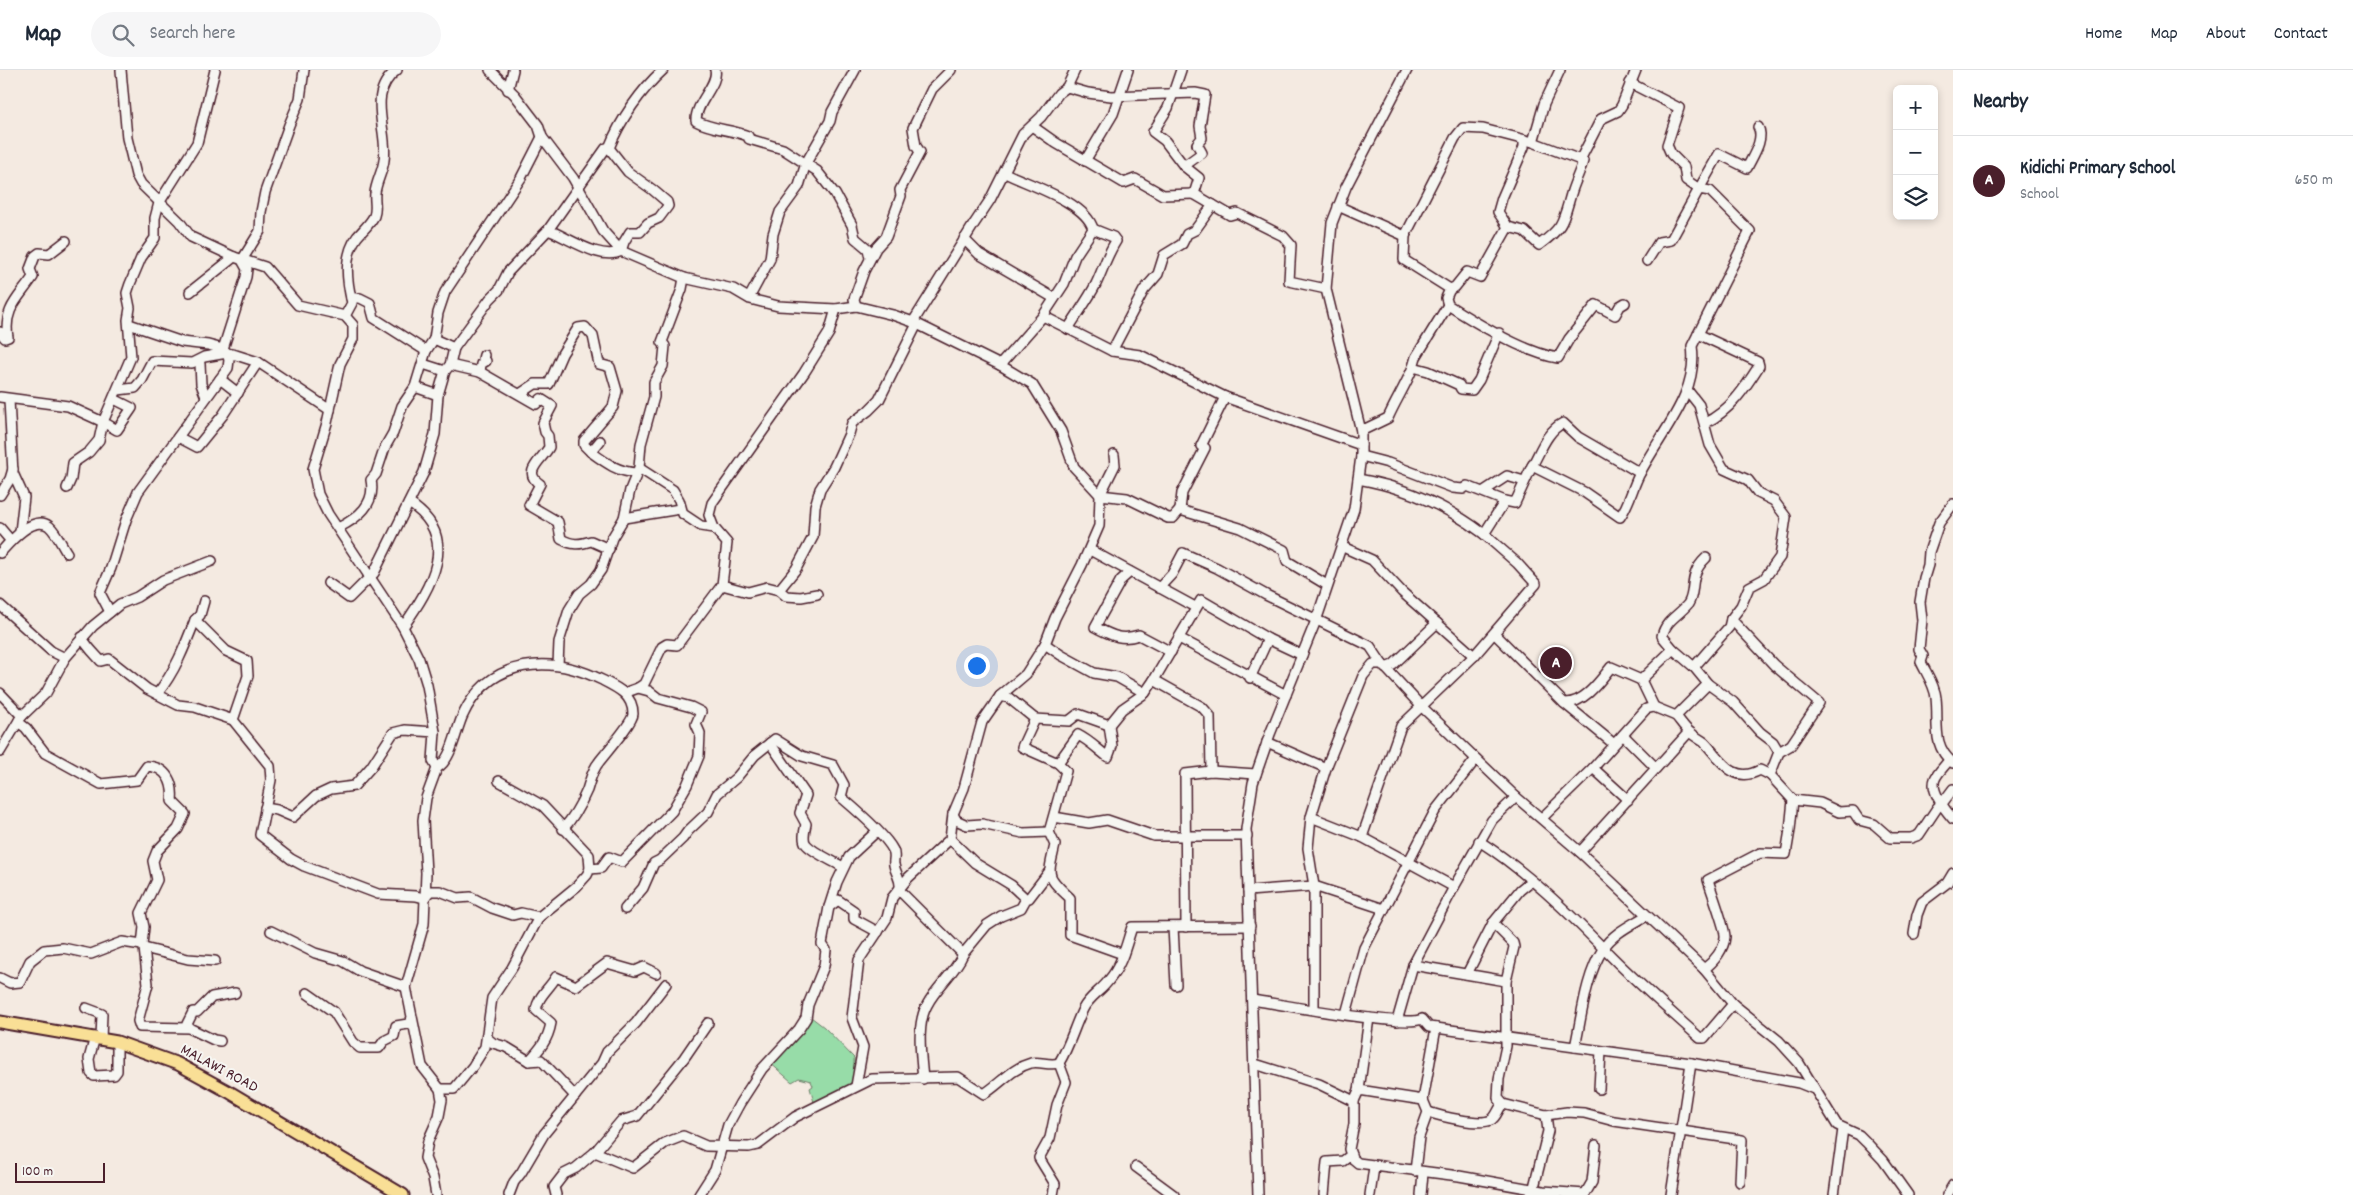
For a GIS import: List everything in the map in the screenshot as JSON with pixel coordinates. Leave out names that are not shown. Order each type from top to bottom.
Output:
[{"type":"main road","name":"MALAWI ROAD","points":[[0,1022],[117,1042],[185,1068],[403,1195]]},
{"type":"street","points":[[121,70],[127,138],[136,175],[141,184],[159,204],[179,221],[191,237],[238,259],[266,268],[298,305],[345,316],[352,325],[353,339],[340,364],[313,474],[318,494],[403,627],[421,666],[435,732],[433,761],[437,768]]},
{"type":"street","points":[[67,488],[71,480],[73,463],[89,452],[99,440],[103,422],[131,357],[128,293],[130,284],[141,258],[155,238],[155,218],[159,204],[197,144],[215,70]]},
{"type":"street","points":[[190,292],[238,259],[260,231],[265,192],[288,125],[300,99],[304,70]]},
{"type":"street","points":[[490,70],[538,125],[542,137],[579,189],[603,231],[621,251],[684,278],[733,289],[750,298],[778,306],[836,309],[856,306],[893,315],[915,323],[1000,365],[1032,384],[1062,431],[1074,466],[1100,495],[1127,498],[1168,518],[1173,518],[1180,510],[1182,493],[1205,448],[1201,446],[1225,397]]},
{"type":"street","points":[[508,90],[513,70]]},
{"type":"street","points":[[328,582],[349,598],[374,573],[424,472],[435,434],[438,395],[454,348],[490,299],[499,290],[508,272],[548,230],[579,189],[606,148],[609,148],[615,132],[650,83],[663,70]]},
{"type":"street","points":[[715,70],[716,79],[702,99],[696,114],[696,121],[708,127],[736,131],[748,136],[749,139],[783,149],[806,164],[826,180],[845,212],[855,238],[868,249],[870,258]]},
{"type":"street","points":[[750,298],[770,259],[773,234],[780,212],[799,186],[806,164],[830,121],[832,112],[854,70]]},
{"type":"street","points":[[856,306],[854,299],[870,258],[886,237],[901,196],[900,190],[920,152],[916,146],[912,128],[932,89],[943,74],[951,70]]},
{"type":"street","points":[[779,590],[796,569],[813,537],[815,506],[820,489],[834,467],[852,423],[879,400],[915,323],[964,239],[983,212],[1023,134],[1042,117],[1059,93],[1067,87],[1075,70]]},
{"type":"street","points":[[1085,161],[1113,114],[1128,70]]},
{"type":"street","points":[[1181,70],[1174,94],[1164,117],[1153,132],[1165,141],[1184,166],[1199,178],[1194,194]]},
{"type":"street","points":[[1258,1195],[1246,829],[1256,774],[1307,638],[1317,618],[1327,585],[1343,547],[1354,509],[1361,456],[1361,430],[1326,289],[1332,223],[1346,187],[1407,70]]},
{"type":"street","points":[[1450,289],[1404,260],[1405,236],[1460,129],[1471,127],[1528,141],[1583,161],[1571,193],[1568,212],[1554,234],[1539,245],[1518,228],[1508,226],[1498,212],[1524,147],[1528,141],[1560,70]]},
{"type":"street","points":[[1580,160],[1601,120],[1618,111],[1622,105],[1636,70]]},
{"type":"street","points":[[345,316],[352,303],[348,290],[348,257],[358,237],[374,214],[375,194],[384,160],[380,101],[394,71]]},
{"type":"street","points":[[1532,466],[1584,492],[1620,517],[1627,507],[1640,474],[1688,391],[1690,371],[1694,362],[1692,346],[1750,231],[1710,191],[1700,189],[1686,180],[1684,167],[1671,154],[1667,145],[1679,108],[1630,83]]},
{"type":"street","points":[[1067,87],[1088,93],[1121,95],[1205,95],[1200,126],[1202,138],[1197,144],[1202,153],[1184,166]]},
{"type":"street","points":[[1032,126],[1085,161],[1124,183],[1135,179],[1163,195],[1194,194],[1230,215],[1237,213],[1282,236],[1291,245],[1289,282],[1326,289]]},
{"type":"street","points":[[1647,261],[1659,242],[1670,240],[1719,154],[1747,168],[1760,139],[1761,132],[1758,127]]},
{"type":"street","points":[[338,528],[351,522],[369,501],[374,491],[371,480],[376,474],[402,406],[415,387],[426,351],[434,340],[438,313],[445,292],[521,178],[542,137]]},
{"type":"street","points":[[548,230],[588,248],[612,254],[621,251],[630,232],[640,232],[648,223],[659,218],[668,206],[667,202],[653,190],[628,172],[609,148]]},
{"type":"street","points":[[1004,173],[1068,202],[1091,220],[1094,229],[1113,237],[1116,241],[1104,260],[1101,275],[1068,329]]},
{"type":"street","points":[[1112,352],[1144,290],[1158,274],[1164,256],[1182,244],[1186,234],[1195,230],[1213,205]]},
{"type":"street","points":[[1338,206],[1405,236]]},
{"type":"street","points":[[1508,226],[1480,277],[1467,272],[1455,287],[1450,289],[1446,298],[1448,305],[1488,330],[1499,333],[1545,356],[1558,358],[1569,339],[1596,305],[1615,315],[1620,306],[1625,303]]},
{"type":"street","points":[[1000,365],[1043,316],[1064,284],[1075,256],[1094,229]]},
{"type":"street","points":[[964,239],[978,254],[1054,298]]},
{"type":"street","points":[[0,332],[8,337],[6,325],[11,306],[33,277],[30,268],[35,256],[39,253],[49,254],[66,241]]},
{"type":"street","points":[[110,612],[100,593],[138,492],[228,368],[229,360],[225,351],[247,269],[238,259]]},
{"type":"street","points":[[558,665],[559,642],[568,610],[578,594],[591,584],[602,570],[612,538],[624,518],[630,490],[638,471],[641,444],[654,397],[654,382],[665,358],[665,346],[662,342],[684,278]]},
{"type":"street","points":[[351,298],[360,298],[370,302],[374,318],[426,351]]},
{"type":"street","points":[[1361,430],[1388,418],[1416,357],[1448,305]]},
{"type":"street","points":[[624,693],[638,688],[647,678],[662,647],[666,644],[677,645],[722,585],[727,543],[714,528],[709,515],[712,503],[804,374],[828,333],[836,309]]},
{"type":"street","points":[[1043,316],[1112,352],[1140,355],[1225,397],[1361,445]]},
{"type":"street","points":[[129,324],[182,342],[208,345],[258,362],[330,410]]},
{"type":"street","points":[[520,394],[535,384],[549,384],[562,354],[578,328],[585,327],[593,336],[599,364],[610,367],[617,391],[613,407],[584,441],[584,444],[591,452],[613,467],[622,471],[638,471],[673,490],[679,500],[683,514],[701,526],[714,528]]},
{"type":"street","points":[[1413,367],[1428,371],[1459,385],[1461,389],[1472,390],[1479,380],[1499,333]]},
{"type":"street","points":[[1698,334],[1758,362],[1759,366],[1724,412],[1706,423]]},
{"type":"street","points":[[434,340],[454,348]]},
{"type":"street","points":[[116,394],[135,388],[142,380],[152,361],[198,362],[225,351]]},
{"type":"street","points":[[480,372],[481,364],[486,361],[483,359],[484,355]]},
{"type":"street","points":[[198,362],[200,364],[201,384],[206,397]]},
{"type":"street","points":[[178,437],[197,447],[258,362]]},
{"type":"street","points":[[423,364],[480,372],[497,384],[520,394],[530,402],[536,404],[541,399],[552,406],[543,423],[548,436],[549,447],[533,467],[532,474],[534,479],[540,484],[529,505],[558,522],[560,539],[579,545],[591,541],[609,549]]},
{"type":"street","points":[[220,379],[238,392]]},
{"type":"street","points":[[415,387],[438,395]]},
{"type":"street","points":[[1688,391],[1699,405],[1706,423],[1710,445],[1724,469],[1748,480],[1758,494],[1774,501],[1786,517],[1780,558],[1764,579],[1749,587],[1741,606],[1731,619],[1729,627],[1694,667]]},
{"type":"street","points":[[20,532],[24,497],[13,473],[5,398],[62,404],[82,411],[117,430],[132,408],[116,394]]},
{"type":"street","points":[[1361,456],[1388,463],[1453,488],[1463,489],[1467,486],[1515,503],[1524,481],[1548,436],[1555,427],[1564,423],[1578,437],[1640,474]]},
{"type":"street","points":[[591,452],[600,441]]},
{"type":"street","points":[[856,1086],[863,1047],[852,1018],[859,960],[888,918],[892,898],[908,878],[950,839],[953,814],[964,788],[982,722],[1000,696],[1026,674],[1045,644],[1055,618],[1090,550],[1099,526],[1100,495],[1115,465],[1114,455]]},
{"type":"street","points":[[0,495],[10,479],[13,469]]},
{"type":"street","points":[[1484,491],[1507,476],[1524,481]]},
{"type":"street","points":[[1358,479],[1381,483],[1442,506],[1461,516],[1517,563],[1536,584],[1495,634],[1401,726],[1362,837]]},
{"type":"street","points":[[1484,534],[1505,501]]},
{"type":"street","points":[[403,627],[429,587],[439,549],[436,530],[427,517],[409,503]]},
{"type":"street","points":[[1953,504],[1939,523],[1929,552],[1920,602],[1922,620],[1919,649],[1923,656],[1920,662],[1936,696],[1936,726],[1940,750],[1951,761],[1935,780],[1935,789],[1941,802],[1953,819]]},
{"type":"street","points":[[624,518],[680,508]]},
{"type":"street","points":[[1180,510],[1240,528],[1284,550],[1287,561],[1327,585]]},
{"type":"street","points":[[0,553],[20,532],[42,523],[47,525],[56,534],[66,553]]},
{"type":"street","points":[[0,528],[11,541]]},
{"type":"street","points":[[1343,547],[1372,560],[1402,592],[1474,656]]},
{"type":"street","points":[[1090,550],[1196,607]]},
{"type":"street","points":[[1159,588],[1172,574],[1183,553],[1217,568],[1266,595],[1317,618],[1370,646],[1383,666],[1421,706],[1516,797],[1580,852],[1704,969],[1733,1004],[1779,1041],[1799,1063],[1837,1125],[1859,1135],[1883,1160],[1908,1195]]},
{"type":"street","points":[[1706,558],[1694,575],[1687,604],[1671,618],[1664,627],[1662,636],[1673,649],[1694,667],[1708,684],[1734,702],[1760,732],[1773,742],[1779,752]]},
{"type":"street","points":[[1,750],[20,719],[46,693],[64,658],[82,637],[110,612],[163,580],[212,561]]},
{"type":"street","points":[[1130,572],[1121,580],[1095,627],[1114,637],[1130,638],[1139,635],[1171,652]]},
{"type":"street","points":[[722,585],[748,592],[767,587],[779,590],[786,596],[807,597],[817,594]]},
{"type":"street","points":[[1058,763],[1078,734],[1090,741],[1092,746],[1108,757],[1112,746],[1110,725],[1122,709],[1145,693],[1171,652],[1200,600],[1268,639],[1302,655]]},
{"type":"street","points":[[157,694],[168,681],[179,660],[195,620],[200,616],[204,601]]},
{"type":"street","points":[[0,605],[50,651],[64,658]]},
{"type":"street","points":[[1731,619],[1774,664],[1819,703],[1791,745],[1779,752],[1770,775]]},
{"type":"street","points":[[195,620],[226,651],[247,661],[248,676],[233,720]]},
{"type":"street","points":[[1314,1009],[1314,886],[1308,848],[1310,816],[1326,768],[1363,676],[1373,664],[1383,666],[1394,665],[1437,623]]},
{"type":"street","points":[[1495,634],[1564,703],[1614,744]]},
{"type":"street","points":[[82,637],[98,660],[109,660],[141,685],[157,694],[178,705],[194,707],[233,720],[270,766],[272,780],[260,834],[291,859],[378,894],[424,898],[430,892],[440,891],[458,898],[471,897],[513,915],[521,913],[539,917]]},
{"type":"street","points":[[1179,638],[1250,678],[1286,695]]},
{"type":"street","points":[[1250,678],[1268,639]]},
{"type":"street","points":[[1045,644],[1061,656],[1086,669],[1117,678],[1145,693]]},
{"type":"street","points":[[1641,680],[1673,649]]},
{"type":"street","points":[[436,1195],[433,1178],[425,1158],[428,1142],[442,1104],[440,1089],[422,1066],[406,987],[424,924],[426,873],[423,820],[426,798],[437,768],[442,765],[457,736],[462,716],[473,697],[486,683],[509,670],[540,663],[577,668],[624,693],[633,704],[633,717],[597,764],[582,801],[563,829]]},
{"type":"street","points":[[1564,703],[1573,703],[1579,699],[1598,683],[1611,667],[1641,680],[1654,706],[1676,716],[1689,732],[1704,742],[1726,767],[1740,774],[1750,775],[1760,770],[1770,775],[1793,800],[1820,803],[1839,812],[1852,811],[1859,820],[1874,824],[1890,838],[1906,840],[1919,835],[1941,802],[1944,801],[1953,789]]},
{"type":"street","points":[[1154,680],[1202,707],[1210,716],[1211,771]]},
{"type":"street","points":[[1676,716],[1708,684]]},
{"type":"street","points":[[590,869],[601,868],[609,857],[622,862],[663,822],[672,811],[687,785],[699,756],[700,733],[696,724],[701,712],[691,707],[669,702],[638,688]]},
{"type":"street","points":[[0,693],[45,753],[101,784],[137,780],[147,766],[160,770],[168,776],[173,790],[172,800],[184,814],[178,829],[158,851],[153,861],[157,880],[141,913],[144,927],[143,947],[148,984],[138,1021],[140,1027],[190,1028],[220,1041]]},
{"type":"street","points":[[1000,696],[1009,698],[1035,719],[1069,721],[1078,714],[1110,725]]},
{"type":"street","points":[[1542,818],[1593,768],[1646,709],[1654,706]]},
{"type":"street","points":[[923,1079],[921,1031],[926,1006],[987,925],[1001,916],[1021,908],[1026,899],[1029,898],[1049,872],[1055,845],[1049,832],[1066,771],[1058,763],[1022,747],[1035,719]]},
{"type":"street","points":[[265,808],[277,810],[293,817],[307,802],[316,796],[331,789],[354,786],[371,768],[393,733],[404,730],[421,733],[435,732]]},
{"type":"street","points":[[1580,852],[1689,732]]},
{"type":"street","points":[[1623,735],[1656,768]]},
{"type":"street","points":[[625,909],[643,888],[654,863],[660,860],[683,838],[688,830],[708,812],[717,794],[775,739],[802,756],[833,765],[844,785],[841,797],[892,848],[895,857],[894,864],[901,882],[900,890]]},
{"type":"street","points":[[1267,742],[1326,768]]},
{"type":"street","points":[[770,743],[806,795],[800,813],[806,824],[805,843],[821,856],[829,858],[843,867]]},
{"type":"street","points":[[1346,1014],[1364,948],[1435,811],[1476,759]]},
{"type":"street","points":[[1593,768],[1628,800]]},
{"type":"street","points":[[1186,927],[1185,774],[1211,771],[1256,774]]},
{"type":"street","points":[[440,1089],[454,1089],[478,1058],[487,1038],[492,998],[512,968],[539,917],[577,886],[588,875],[590,869],[589,856],[543,806],[499,781]]},
{"type":"street","points":[[1396,1021],[1413,965],[1479,841],[1492,820],[1516,797]]},
{"type":"street","points":[[1704,969],[1712,964],[1721,950],[1726,935],[1708,880],[1760,853],[1786,854],[1793,800]]},
{"type":"street","points":[[953,814],[956,820],[967,825],[982,824],[1023,833],[1049,832]]},
{"type":"street","points":[[1310,816],[1362,837],[1454,888]]},
{"type":"street","points":[[1054,817],[1089,823],[1107,820],[1147,834],[1185,837],[1247,836]]},
{"type":"street","points":[[699,1195],[715,1170],[728,1126],[740,1103],[762,1069],[799,1029],[806,1018],[808,1005],[824,966],[826,950],[822,944],[829,907],[843,867],[849,856],[876,832]]},
{"type":"street","points":[[950,839],[975,863],[1011,885],[1026,899]]},
{"type":"street","points":[[1479,841],[1502,856],[1594,937],[1603,948],[1700,1038],[1704,1038],[1733,1004]]},
{"type":"street","points":[[1049,872],[1058,886],[1070,898],[1070,935],[1123,954]]},
{"type":"street","points":[[1914,934],[1916,915],[1922,902],[1947,883],[1953,873]]},
{"type":"street","points":[[1467,974],[1493,923],[1520,890],[1531,881]]},
{"type":"street","points":[[1248,891],[1314,886],[1384,909]]},
{"type":"street","points":[[900,890],[964,954]]},
{"type":"street","points":[[829,907],[838,900],[842,901],[854,911],[854,919],[878,932]]},
{"type":"street","points":[[1575,1047],[1590,979],[1603,948],[1623,930],[1646,916]]},
{"type":"street","points":[[1493,923],[1513,943],[1514,947],[1506,981],[1506,1039],[1499,1079],[1498,1098],[1503,1104],[1546,1116],[1567,1112],[1584,1113],[1614,1121],[1742,1140],[1740,1182]]},
{"type":"street","points":[[1053,1195],[1055,1184],[1039,1158],[1050,1138],[1057,1106],[1066,1082],[1059,1062],[1072,1040],[1083,1008],[1110,979],[1118,967],[1132,927],[1250,926]]},
{"type":"street","points":[[1173,927],[1176,985]]},
{"type":"street","points":[[271,931],[315,953],[343,961],[360,971],[406,987]]},
{"type":"street","points":[[0,978],[10,983],[20,982],[30,962],[44,950],[63,948],[91,954],[122,942],[188,958],[215,961]]},
{"type":"street","points":[[529,1061],[540,1049],[550,1032],[551,1024],[536,1010],[536,1007],[541,995],[550,987],[556,977],[576,986],[607,963],[635,971],[644,966],[656,973]]},
{"type":"street","points":[[1413,965],[1506,981]]},
{"type":"street","points":[[510,1195],[514,1182],[544,1134],[602,1064],[607,1052],[636,1023],[666,984]]},
{"type":"street","points":[[190,1028],[188,1024],[193,1012],[197,1012],[212,997],[235,993]]},
{"type":"street","points":[[307,993],[334,1012],[353,1042],[360,1048],[380,1048],[384,1041],[394,1036],[396,1026],[408,1024],[412,1020]]},
{"type":"street","points":[[1252,1000],[1369,1018],[1414,1022],[1422,1019],[1429,1027],[1691,1063],[1799,1083],[1814,1089]]},
{"type":"street","points":[[86,1008],[102,1014],[98,1038],[90,1059],[90,1073],[94,1076],[114,1075],[117,1071],[117,1042]]},
{"type":"street","points":[[1369,1018],[1359,1090],[1354,1101],[1354,1124],[1349,1149],[1351,1155],[1358,1163],[1459,1176],[1533,1192],[1585,1194],[1592,1182],[1596,1145]]},
{"type":"street","points":[[556,1195],[554,1187],[564,1174],[576,1168],[595,1152],[621,1121],[638,1116],[684,1058],[708,1023]]},
{"type":"street","points":[[1421,1195],[1419,1137],[1428,1112],[1423,1100],[1436,1028]]},
{"type":"street","points":[[487,1038],[493,1043],[506,1046],[529,1061],[541,1060],[575,1096]]},
{"type":"street","points":[[1599,1089],[1601,1051]]},
{"type":"street","points":[[595,1152],[633,1168],[654,1150],[665,1143],[683,1136],[706,1146],[744,1147],[758,1145],[795,1118],[856,1086],[872,1080],[958,1077],[984,1094],[1003,1077],[1027,1064],[1034,1062],[1059,1062]]},
{"type":"street","points":[[1671,1195],[1691,1063]]},
{"type":"street","points":[[1255,1064],[1319,1084],[1354,1101]]},
{"type":"street","points":[[1359,1090],[1423,1100]]},
{"type":"street","points":[[1428,1112],[1444,1117],[1487,1121],[1492,1119],[1503,1104]]},
{"type":"street","points":[[1533,1192],[1548,1131],[1546,1116]]},
{"type":"street","points":[[1834,1195],[1843,1129]]},
{"type":"street","points":[[1324,1195],[1327,1162],[1342,1161],[1351,1155]]},
{"type":"street","points":[[1370,1195],[1374,1166]]},
{"type":"street","points":[[1136,1167],[1174,1195]]},
{"type":"street","points":[[1947,1195],[1953,1185]]},
{"type":"green space","points":[[811,1017],[824,1027],[854,1058],[854,1085],[815,1106],[810,1088],[813,1086],[811,1081],[799,1078],[792,1082],[769,1062]]},
{"type":"place","name":"Kidichi Primary School","points":[[1556,663]]}]
